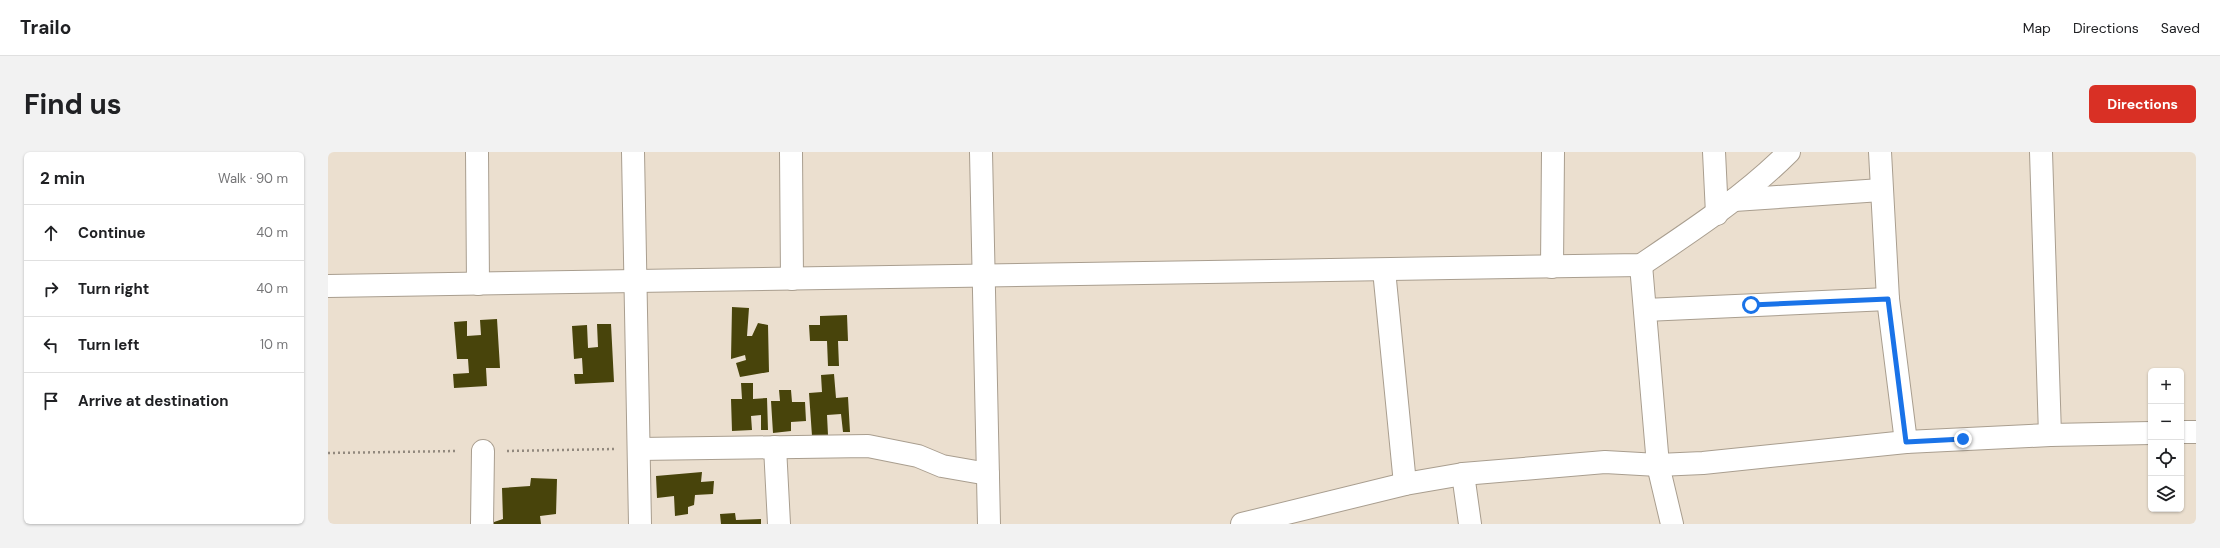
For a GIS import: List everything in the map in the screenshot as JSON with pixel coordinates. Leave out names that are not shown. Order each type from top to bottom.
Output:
[{"type":"street","points":[[477,152],[478,284]]},
{"type":"street","points":[[633,152],[640,524]]},
{"type":"street","points":[[791,152],[792,279]]},
{"type":"street","points":[[981,152],[989,524]]},
{"type":"street","points":[[1552,267],[1553,152]]},
{"type":"street","points":[[1714,152],[1717,214]]},
{"type":"street","points":[[328,286],[1641,266],[1717,214],[1772,169],[1789,152]]},
{"type":"street","points":[[1880,152],[1888,299],[1906,442]]},
{"type":"street","points":[[2041,152],[2050,435]]},
{"type":"street","points":[[1734,200],[1881,190]]},
{"type":"street","points":[[1641,266],[1658,465],[1672,524]]},
{"type":"street","points":[[1384,270],[1405,484]]},
{"type":"street","points":[[1645,310],[1888,299]]},
{"type":"street","points":[[2184,432],[2196,432]]},
{"type":"street","points":[[1242,524],[1405,484],[1463,474],[1605,462],[1658,465],[1703,463],[1906,442],[2050,435],[2148,433]]},
{"type":"street","points":[[639,449],[868,446],[918,456],[942,466],[988,474]]},
{"type":"street","points":[[775,447],[779,524]]},
{"type":"street","points":[[482,451],[482,524]]},
{"type":"street","points":[[1463,474],[1470,524]]},
{"type":"building","points":[[732,307],[749,308],[747,336],[752,336],[758,323],[768,325],[769,372],[740,377],[736,363],[746,360],[745,355],[731,359]]},
{"type":"building","points":[[847,315],[848,341],[838,341],[839,366],[828,366],[827,341],[810,341],[809,325],[820,325],[820,316]]},
{"type":"building","points":[[497,319],[500,368],[486,368],[487,386],[454,388],[453,374],[469,373],[468,359],[457,359],[454,322],[467,321],[467,336],[481,335],[480,320]]},
{"type":"building","points":[[597,324],[611,324],[614,382],[575,384],[574,374],[583,374],[582,358],[574,359],[572,326],[587,325],[588,348],[598,347]]},
{"type":"building","points":[[834,374],[836,398],[848,397],[850,432],[843,432],[841,414],[827,415],[828,435],[812,436],[809,393],[822,392],[821,375]]},
{"type":"building","points":[[741,383],[753,383],[753,399],[767,398],[768,430],[761,430],[761,415],[751,416],[752,430],[732,431],[731,399],[742,399]]},
{"type":"building","points":[[779,390],[791,390],[792,402],[805,402],[806,421],[791,422],[791,431],[773,433],[771,401],[780,401]]},
{"type":"building","points":[[702,472],[701,482],[714,481],[713,494],[695,495],[694,505],[688,507],[688,514],[675,516],[674,496],[657,498],[656,476]]},
{"type":"building","points":[[531,478],[557,479],[556,514],[540,516],[541,524],[494,524],[494,522],[503,519],[502,488],[530,486]]},
{"type":"building","points":[[735,513],[736,520],[761,519],[761,524],[721,524],[720,514]]},
{"type":"route","points":[[1751,305],[1888,299],[1906,442],[1963,439]]}]
